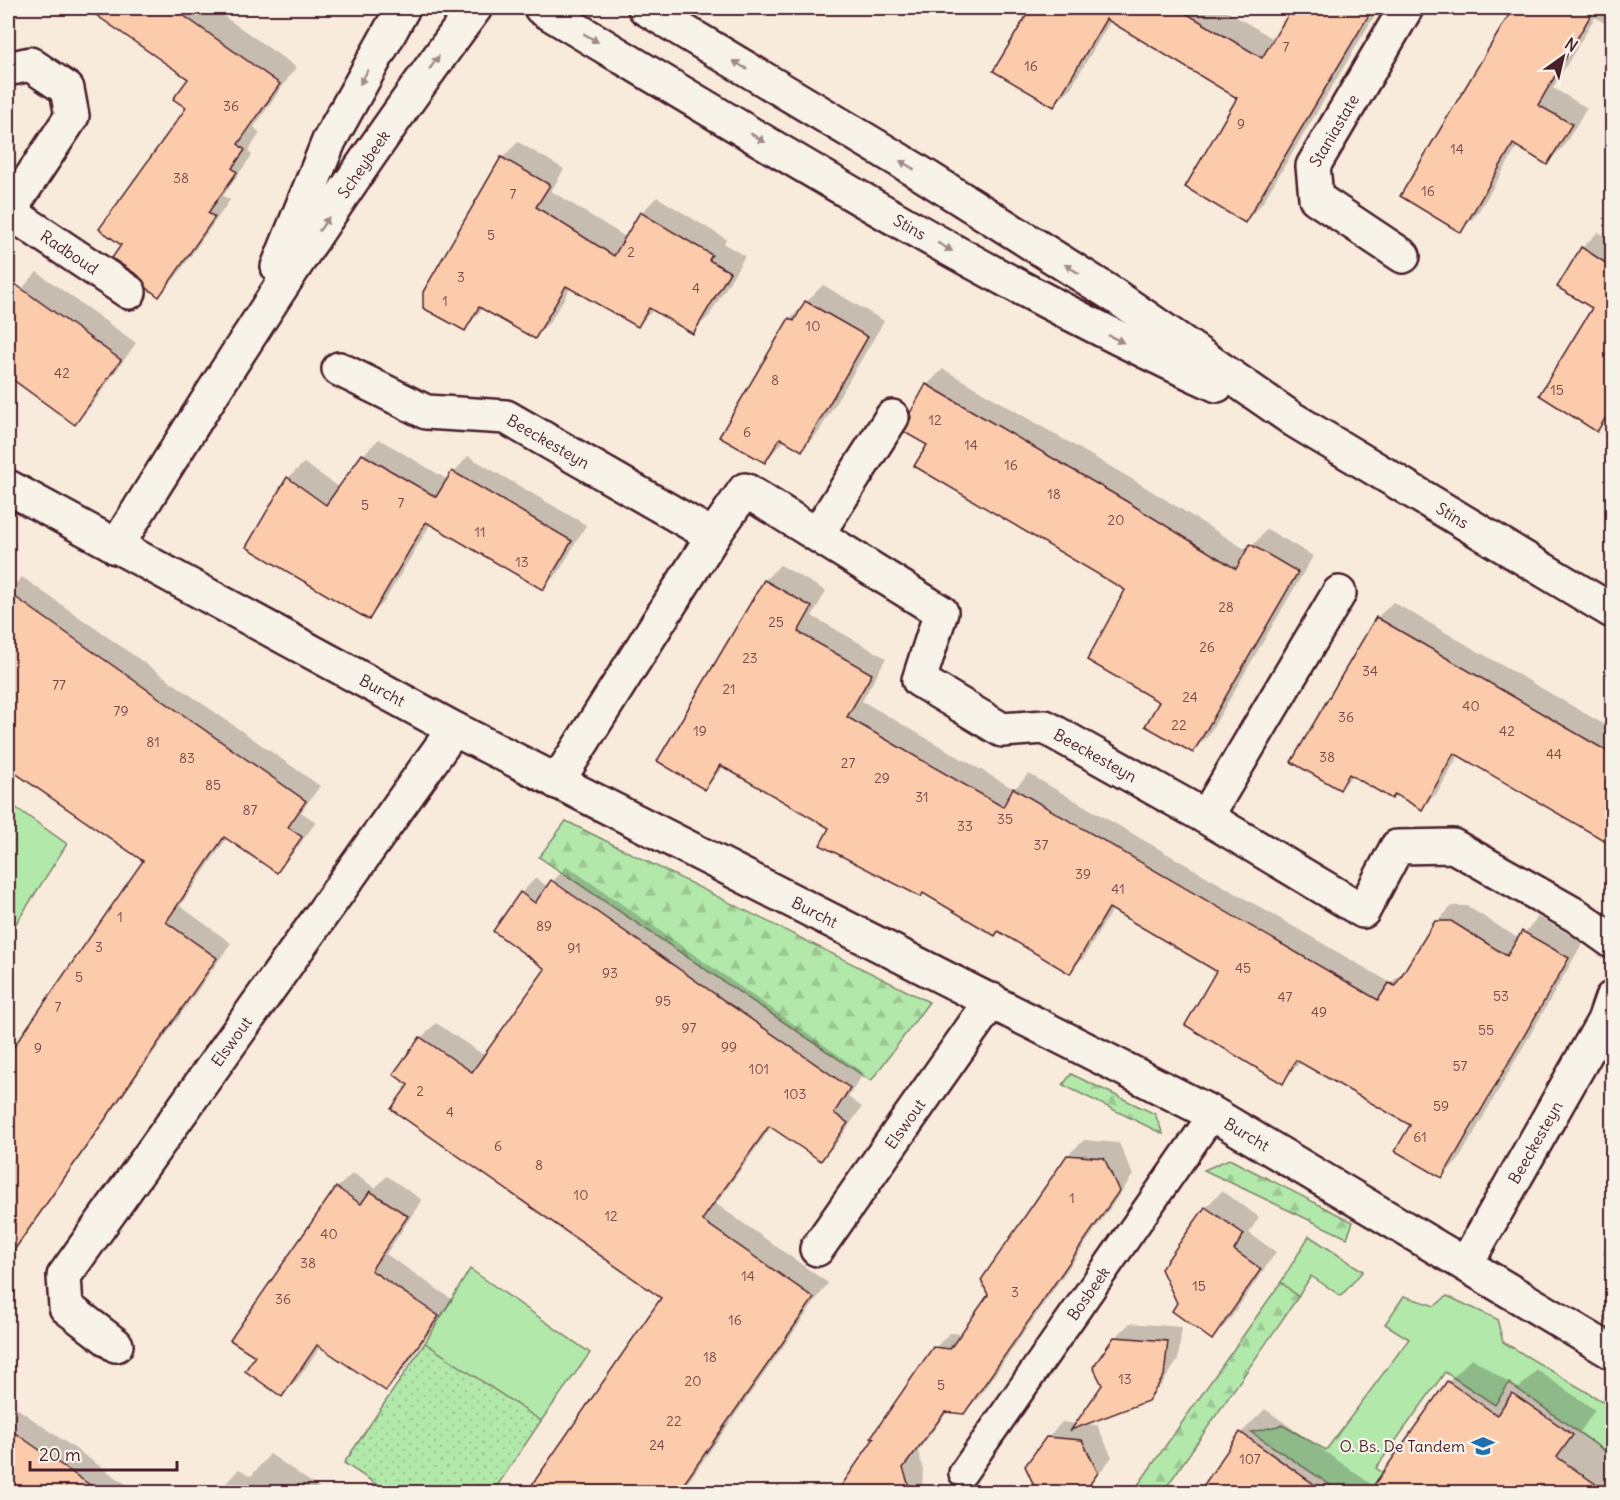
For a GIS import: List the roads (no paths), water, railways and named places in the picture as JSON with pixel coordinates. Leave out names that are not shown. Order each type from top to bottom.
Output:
[{"type":"street","name":"Scheybeek","points":[[254,324],[329,141],[403,8]]},
{"type":"street","name":"Scheybeek","points":[[116,547],[254,324],[409,97],[475,8]]},
{"type":"street","name":"Stins","points":[[541,8],[907,226],[1114,339],[1294,420]]},
{"type":"street","name":"Stins","points":[[645,8],[914,169],[1112,294],[1294,420],[1612,611]]},
{"type":"street","name":"Staniastate","points":[[1403,256],[1316,198],[1313,166],[1406,8]]},
{"type":"street","name":"Radboud","points":[[8,69],[30,64],[67,89],[72,116],[8,211],[129,292]]},
{"type":"street","name":"Beeckesteyn","points":[[339,369],[426,412],[506,417],[713,537]]},
{"type":"street","points":[[818,533],[892,417]]},
{"type":"street","name":"Burcht","points":[[8,487],[454,729],[1213,1114],[1612,1352]]},
{"type":"street","name":"Beeckesteyn","points":[[557,782],[745,490],[818,533],[941,612],[919,680],[1002,730],[1045,727],[1206,817],[1363,911],[1397,847],[1453,846],[1577,916],[1612,941]]},
{"type":"street","points":[[1206,817],[1338,593]]},
{"type":"street","name":"Elswout","points":[[117,1345],[66,1307],[64,1276],[454,729]]},
{"type":"street","name":"Elswout","points":[[817,1248],[992,1000]]},
{"type":"street","name":"Beeckesteyn","points":[[1467,1264],[1610,1015]]},
{"type":"lane","name":"Bosbeek","points":[[963,1473],[1213,1114]]},
{"type":"place","name":"O. Bs. De Tandem","points":[[1483,1446]]}]
